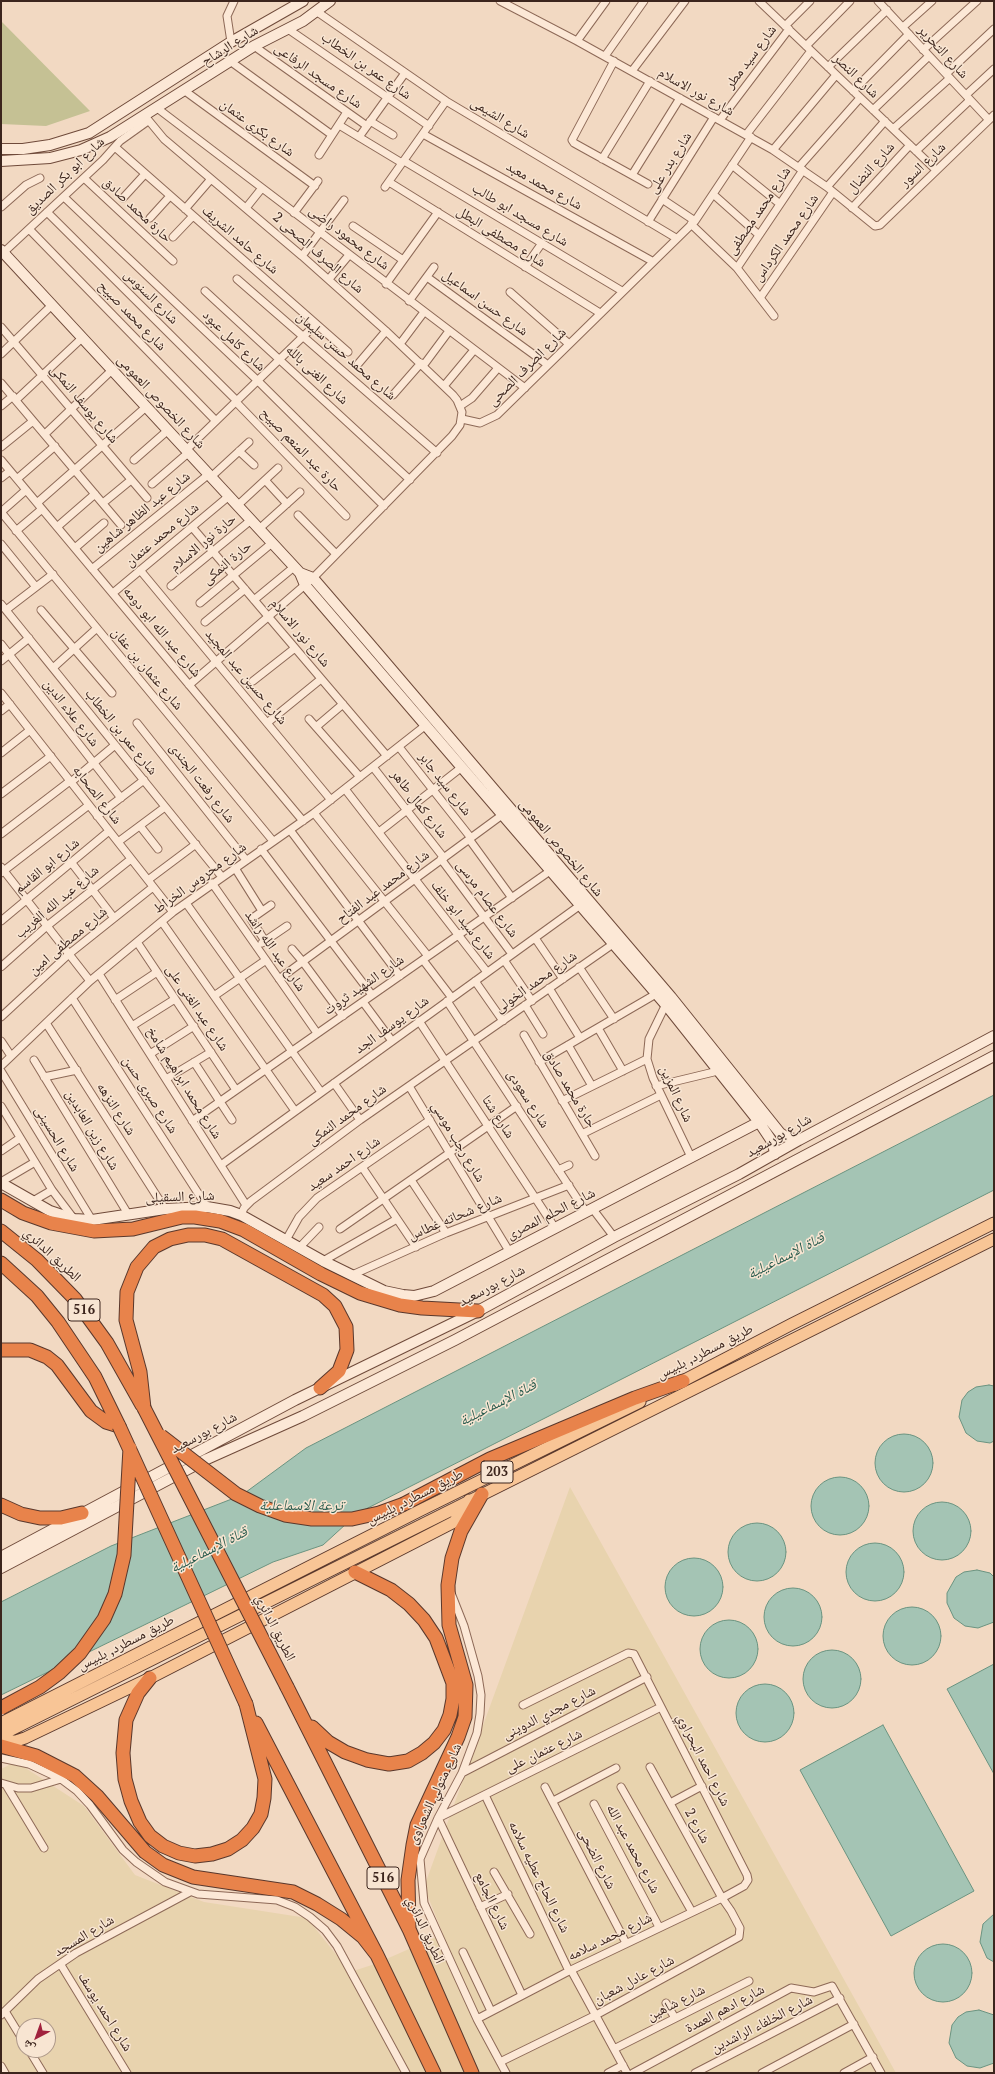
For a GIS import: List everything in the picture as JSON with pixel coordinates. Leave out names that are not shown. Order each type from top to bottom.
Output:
[{"type":"highway","points":[[1,1200],[23,1213],[51,1224],[94,1231],[133,1229],[182,1218],[195,1217],[220,1221],[244,1230],[321,1274],[360,1293],[400,1305],[422,1308],[478,1311]]},
{"type":"highway","name":"الطريق الدائري","points":[[1,1231],[37,1260],[75,1299],[107,1343],[158,1433],[409,1929],[472,2073]]},
{"type":"highway","points":[[144,1408],[140,1372],[126,1320],[127,1292],[137,1267],[148,1253],[162,1242],[188,1235],[205,1235],[222,1239],[323,1295],[335,1306],[346,1327],[347,1350],[339,1371],[320,1388]]},
{"type":"highway","name":"516","points":[[1,1263],[37,1296],[58,1322],[95,1377],[130,1448],[246,1704],[377,1955],[434,2073]]},
{"type":"highway","points":[[1,1350],[30,1350],[47,1357],[57,1365],[91,1411],[106,1422],[119,1426]]},
{"type":"highway","points":[[158,1433],[236,1494],[260,1506],[286,1515],[312,1519],[352,1519],[378,1513],[404,1504],[490,1459],[635,1398],[683,1381]]},
{"type":"highway","points":[[1,1708],[40,1687],[60,1673],[80,1654],[104,1619],[115,1594],[124,1555],[130,1448]]},
{"type":"highway","points":[[409,1929],[408,1880],[416,1832],[458,1737],[467,1707],[464,1674],[450,1625],[448,1585],[452,1558],[461,1531],[482,1494]]},
{"type":"highway","points":[[1,1505],[21,1514],[40,1518],[61,1518],[82,1513]]},
{"type":"highway","points":[[301,1714],[320,1736],[336,1748],[357,1757],[389,1764],[408,1761],[422,1754],[439,1736],[450,1715],[453,1699],[453,1683],[436,1638],[424,1620],[409,1604],[391,1590],[355,1572]]},
{"type":"highway","points":[[150,1678],[138,1693],[126,1720],[123,1752],[125,1779],[131,1801],[140,1822],[150,1836],[163,1846],[179,1853],[195,1856],[206,1855],[228,1849],[242,1840],[253,1828],[261,1814],[264,1798],[264,1779],[246,1704]]},
{"type":"highway","points":[[1,1746],[36,1756],[75,1776],[108,1807],[145,1852],[163,1865],[193,1877],[293,1892],[317,1904],[341,1919],[363,1937],[377,1955]]},
{"type":"main road","name":"شارع الرشاح","points":[[1,149],[37,147],[76,138],[110,120],[231,42],[303,1]]},
{"type":"main road","name":"شارع الرشاح","points":[[1,161],[34,160],[81,150],[110,137],[146,118],[157,108],[230,61],[288,28],[330,1]]},
{"type":"main road","points":[[266,21],[274,35]]},
{"type":"main road","name":"شارع الخصوص العمومى","points":[[3,255],[309,582],[780,1133],[786,1137],[799,1140]]},
{"type":"main road","name":"شارع الخصوص العمومى","points":[[309,582],[426,725],[579,906],[656,994],[668,1001],[718,1070],[759,1122],[773,1144],[775,1154]]},
{"type":"main road","name":"شارع بورسعيد","points":[[1,1557],[320,1388],[478,1311],[614,1237],[739,1174],[799,1140],[994,1036]]},
{"type":"main road","name":"شارع بورسعيد","points":[[1,1568],[207,1459],[265,1433],[455,1340],[994,1056]]},
{"type":"main road","name":"شارع الحلم المصرى","points":[[352,1275],[393,1294],[424,1294],[434,1291],[759,1122]]},
{"type":"main road","name":"شارع السقيلى","points":[[1,1183],[50,1211],[74,1219],[92,1220],[165,1209],[207,1206],[241,1215],[323,1261],[352,1275]]},
{"type":"main road","name":"طريق مسطرد, بلبيس","points":[[1,1723],[421,1510],[683,1381],[792,1324],[994,1223]]},
{"type":"main road","name":"طريق مسطرد, بلبيس","points":[[1,1735],[994,1239]]},
{"type":"main road","points":[[259,1420],[265,1433]]},
{"type":"main road","points":[[1,1740],[16,1741],[25,1738],[150,1678],[454,1522],[463,1511],[469,1500]]},
{"type":"street","name":"شارع الرشاح","points":[[231,42],[227,16],[234,1]]},
{"type":"street","name":"شارع نور الاسلام","points":[[500,1],[578,41],[773,150],[827,187],[869,223]]},
{"type":"street","points":[[578,41],[606,1]]},
{"type":"street","points":[[605,56],[644,1]]},
{"type":"street","points":[[632,71],[684,1]]},
{"type":"street","name":"شارع سيد مطر","points":[[717,118],[787,28],[810,1]]},
{"type":"street","name":"شارع الصرف الصحى","points":[[462,419],[474,423],[492,419],[693,222],[732,165],[748,136],[809,48],[850,1]]},
{"type":"street","points":[[903,27],[932,1]]},
{"type":"street","points":[[923,50],[977,1]]},
{"type":"street","name":"شارع التحرير","points":[[880,2],[923,50],[968,97],[991,118]]},
{"type":"street","name":"شارع النصر","points":[[764,3],[828,68],[936,170]]},
{"type":"street","points":[[828,68],[887,10]]},
{"type":"street","name":"شارع الشيمى","points":[[316,11],[446,101],[676,238]]},
{"type":"street","name":"شارع عمر بن الخطاب","points":[[288,28],[429,126]]},
{"type":"street","points":[[893,130],[994,28]]},
{"type":"street","points":[[853,91],[909,34]]},
{"type":"street","name":"شارع مسجد الرفاعى","points":[[254,46],[347,112],[392,135]]},
{"type":"street","points":[[873,110],[929,56]]},
{"type":"street","points":[[230,61],[332,135]]},
{"type":"street","points":[[614,61],[572,139],[574,143],[648,184]]},
{"type":"street","points":[[916,151],[994,69]]},
{"type":"street","points":[[359,137],[405,73]]},
{"type":"street","points":[[773,150],[836,75]]},
{"type":"street","points":[[602,159],[650,81]]},
{"type":"street","name":"شارع بكرى عثمان","points":[[185,91],[316,184],[294,213]]},
{"type":"street","points":[[632,175],[680,98]]},
{"type":"street","name":"شارع محمد مصطفى","points":[[737,268],[780,204],[801,168],[860,98]]},
{"type":"street","points":[[403,162],[446,101]]},
{"type":"street","name":"شارع محمود راضى","points":[[157,108],[386,284],[525,388]]},
{"type":"street","points":[[319,155],[347,112]]},
{"type":"street","name":"شارع ابو بكر الصديق","points":[[3,255],[84,178],[120,141],[146,118]]},
{"type":"street","name":"شارع الصرف الصحى 2","points":[[146,118],[164,139],[329,279],[400,344],[457,400],[460,406],[462,419]]},
{"type":"street","name":"شارع بدر على","points":[[648,222],[717,118]]},
{"type":"street","name":"شارع السور","points":[[869,223],[875,226],[880,225],[991,118]]},
{"type":"street","points":[[827,187],[885,121]]},
{"type":"street","name":"شارع مسجد ابو طالب","points":[[339,125],[622,291]]},
{"type":"street","name":"شارع محمد معبد","points":[[423,134],[652,261]]},
{"type":"street","name":"شارع النضال","points":[[852,208],[910,145]]},
{"type":"street","name":"شارع حامد الشريف","points":[[115,147],[348,352]]},
{"type":"street","name":"شارع مصطفى البطل","points":[[403,162],[387,184],[438,212],[600,313]]},
{"type":"street","points":[[732,165],[780,204]]},
{"type":"street","points":[[122,198],[145,174]]},
{"type":"street","points":[[1,207],[26,185],[40,178]]},
{"type":"street","name":"حارة محمد صادق","points":[[84,178],[173,261]]},
{"type":"street","points":[[185,209],[211,179]]},
{"type":"street","points":[[246,208],[262,188]]},
{"type":"street","name":"شارع محمد الكرداس","points":[[760,298],[833,192]]},
{"type":"street","points":[[712,194],[759,235]]},
{"type":"street","points":[[150,218],[170,196]]},
{"type":"street","name":"شارع كامل عبود","points":[[64,197],[258,381],[384,506]]},
{"type":"street","points":[[662,199],[693,222],[737,268],[774,316]]},
{"type":"street","points":[[302,256],[344,200]]},
{"type":"street","name":"شارع السنوس","points":[[47,212],[237,401]]},
{"type":"street","points":[[386,284],[438,212]]},
{"type":"street","points":[[173,237],[193,216]]},
{"type":"street","points":[[352,226],[403,260]]},
{"type":"street","name":"شارع محمد صبيح","points":[[30,229],[216,421]]},
{"type":"street","points":[[525,267],[542,243]]},
{"type":"street","points":[[329,279],[349,255]]},
{"type":"street","points":[[409,301],[434,267]]},
{"type":"street","name":"شارع حسن اسماعيل","points":[[427,277],[548,365]]},
{"type":"street","name":"شارع محمد حسن سليمان","points":[[237,279],[437,453]]},
{"type":"street","name":"شارع الغنى بالله","points":[[205,291],[281,359],[410,480]]},
{"type":"street","points":[[510,292],[570,344]]},
{"type":"street","points":[[1,354],[52,306]]},
{"type":"street","points":[[400,344],[424,312]]},
{"type":"street","points":[[152,484],[187,452],[216,421],[316,324]]},
{"type":"street","name":"شارع يوسف النمكى","points":[[1,327],[147,498]]},
{"type":"street","points":[[358,364],[386,331]]},
{"type":"street","points":[[394,395],[422,365],[449,331]]},
{"type":"street","points":[[1,406],[14,398],[42,375],[82,338]]},
{"type":"street","points":[[444,386],[474,350]]},
{"type":"street","points":[[460,406],[472,398],[498,368]]},
{"type":"street","points":[[45,434],[112,370]]},
{"type":"street","points":[[1,383],[121,525]]},
{"type":"street","name":"حارة عبد المنعم صبيح","points":[[237,401],[346,516]]},
{"type":"street","points":[[37,503],[146,407]]},
{"type":"street","points":[[189,685],[309,582],[437,453],[457,431],[462,419]]},
{"type":"street","points":[[1,447],[33,421]]},
{"type":"street","points":[[134,460],[167,430]]},
{"type":"street","name":"شارع عبد الظاهر شاهين","points":[[92,570],[210,476],[249,442]]},
{"type":"street","points":[[17,479],[55,446]]},
{"type":"street","points":[[239,451],[254,466]]},
{"type":"street","name":"شارع عبد الله ابو دومه","points":[[1,460],[303,821]]},
{"type":"street","points":[[237,506],[278,468]]},
{"type":"street","points":[[1,478],[10,471]]},
{"type":"street","points":[[103,504],[131,480]]},
{"type":"street","points":[[265,480],[287,504]]},
{"type":"street","points":[[2,510],[26,490]]},
{"type":"street","points":[[259,529],[300,492]]},
{"type":"street","points":[[57,526],[95,494]]},
{"type":"street","name":"شارع محمد عتمان","points":[[112,594],[229,496]]},
{"type":"street","points":[[16,531],[42,509]]},
{"type":"street","name":"شارع عثمان بن عفان","points":[[2,510],[16,531],[273,841]]},
{"type":"street","points":[[298,515],[336,554]]},
{"type":"street","name":"حارة نور الاسلام","points":[[171,586],[251,520]]},
{"type":"street","points":[[74,548],[104,524]]},
{"type":"street","name":"شارع نور الاسلام","points":[[192,527],[387,756]]},
{"type":"street","name":"حارة النمكى","points":[[200,603],[272,543]]},
{"type":"street","points":[[1,544],[36,587]]},
{"type":"street","name":"شارع حسين عبد المجيد","points":[[140,570],[331,800]]},
{"type":"street","points":[[254,600],[297,570]]},
{"type":"street","points":[[3,607],[36,587],[53,574]]},
{"type":"street","points":[[205,622],[245,589]]},
{"type":"street","name":"شارع عمر بن الخطاب","points":[[3,607],[222,877]]},
{"type":"street","points":[[41,610],[112,692]]},
{"type":"street","points":[[53,668],[97,628]]},
{"type":"street","points":[[1,661],[29,638]]},
{"type":"street","name":"شارع علاء الدين","points":[[1,644],[121,798]]},
{"type":"street","points":[[254,681],[295,648]]},
{"type":"street","points":[[267,722],[321,679]]},
{"type":"street","name":"شارع الصحابه","points":[[1,693],[173,912]]},
{"type":"street","points":[[1,711],[10,704]]},
{"type":"street","points":[[316,727],[343,704]]},
{"type":"street","points":[[309,719],[360,777]]},
{"type":"street","name":"شارع رفعت الجندى","points":[[137,723],[246,860]]},
{"type":"street","name":"شارع محروس الخراط","points":[[1,1066],[90,981],[173,912],[212,883],[314,813],[426,725]]},
{"type":"street","points":[[1,753],[30,730]]},
{"type":"street","points":[[1,834],[94,763],[115,745]]},
{"type":"street","name":"شارع سيد جابر","points":[[399,747],[470,838],[512,898]]},
{"type":"street","points":[[1,794],[51,756]]},
{"type":"street","name":"شارع كمال طاهر","points":[[373,767],[443,859]]},
{"type":"street","points":[[379,832],[462,767]]},
{"type":"street","points":[[97,816],[144,780]]},
{"type":"street","name":"شارع سيد ابو خلف","points":[[345,789],[487,972]]},
{"type":"street","points":[[89,805],[2,870],[90,981]]},
{"type":"street","points":[[118,842],[165,807]]},
{"type":"street","name":"شارع سعودى","points":[[314,813],[386,901],[426,958],[474,1041],[558,1170],[589,1210],[614,1237]]},
{"type":"street","name":"شارع محمد عبد الفتاح","points":[[280,979],[502,815]]},
{"type":"street","points":[[140,826],[158,849]]},
{"type":"street","points":[[290,830],[400,976]]},
{"type":"street","name":"شارع ابو القاسم","points":[[1,921],[109,831]]},
{"type":"street","points":[[148,880],[196,844]]},
{"type":"street","points":[[261,849],[372,995]]},
{"type":"street","name":"شارع عبد الله الغريب","points":[[1,967],[47,926],[131,859]]},
{"type":"street","name":"شارع عصام مرسى","points":[[443,859],[512,954]]},
{"type":"street","points":[[71,862],[114,918]]},
{"type":"street","points":[[235,868],[262,911]]},
{"type":"street","name":"شارع الشهيد ثروت","points":[[192,1120],[220,1102],[550,871]]},
{"type":"street","name":"شارع عبد الله راشد","points":[[212,883],[317,1033]]},
{"type":"street","name":"شارع مصطفى امين","points":[[1,1017],[69,954],[153,887]]},
{"type":"street","points":[[186,903],[321,1092]]},
{"type":"street","points":[[265,941],[251,920],[271,905]]},
{"type":"street","name":"شارع يوسف الجد","points":[[220,1165],[579,906]]},
{"type":"street","points":[[162,922],[295,1111]]},
{"type":"street","points":[[257,947],[287,926]]},
{"type":"street","points":[[535,938],[563,979]]},
{"type":"street","name":"شارع عبد الغنى على","points":[[137,942],[236,1090]]},
{"type":"street","name":"شارع محمد الخولى","points":[[474,1041],[613,944]]},
{"type":"street","points":[[292,949],[343,1016]]},
{"type":"street","points":[[214,996],[266,960]]},
{"type":"street","points":[[504,960],[532,1001]]},
{"type":"street","points":[[579,967],[614,1019]]},
{"type":"street","points":[[115,1000],[157,972]]},
{"type":"street","name":"شارع محمد ابراهيم شامخ","points":[[99,974],[246,1206]]},
{"type":"street","points":[[475,981],[503,1021]]},
{"type":"street","points":[[549,988],[580,1038]]},
{"type":"street","points":[[539,1062],[656,994]]},
{"type":"street","name":"شارع صبرى حسن","points":[[72,998],[207,1206]]},
{"type":"street","points":[[132,1026],[175,998]]},
{"type":"street","name":"شارع المزين","points":[[668,1001],[649,1039],[647,1059],[649,1069],[656,1086],[691,1157]]},
{"type":"street","points":[[363,1002],[392,1041]]},
{"type":"street","points":[[525,1005],[543,1034]]},
{"type":"street","name":"شارع شتا","points":[[420,1021],[555,1228]]},
{"type":"street","name":"شارع النزهه","points":[[46,1023],[165,1209]]},
{"type":"street","points":[[150,1054],[194,1026]]},
{"type":"street","points":[[598,1028],[623,1071]]},
{"type":"street","name":"حارة محمد صادق","points":[[524,1035],[595,1156]]},
{"type":"street","points":[[1,1041],[11,1056]]},
{"type":"street","name":"شارع محمد النمكى","points":[[241,1215],[246,1206],[360,1120],[474,1041]]},
{"type":"street","points":[[568,1045],[592,1086]]},
{"type":"street","points":[[166,1079],[211,1052]]},
{"type":"street","points":[[562,1101],[647,1059]]},
{"type":"street","name":"شارع زين العابدين","points":[[34,1060],[128,1214]]},
{"type":"street","points":[[194,1062],[232,1120]]},
{"type":"street","points":[[44,1077],[76,1070]]},
{"type":"street","points":[[656,1086],[718,1070]]},
{"type":"street","name":"شارع الحسينى","points":[[1,1071],[92,1220]]},
{"type":"street","points":[[334,1083],[360,1120]]},
{"type":"street","name":"شارع رجب موسي","points":[[409,1086],[509,1251]]},
{"type":"street","points":[[582,1134],[661,1095]]},
{"type":"street","points":[[1,1106],[52,1190],[74,1219]]},
{"type":"street","points":[[340,1229],[517,1106]]},
{"type":"street","name":"شارع احمد سعيد","points":[[286,1240],[299,1217],[310,1204],[430,1120]]},
{"type":"street","points":[[1,1151],[20,1138]]},
{"type":"street","points":[[1,1183],[35,1162]]},
{"type":"street","points":[[558,1170],[569,1165]]},
{"type":"street","points":[[362,1167],[416,1247]]},
{"type":"street","points":[[411,1180],[446,1233]]},
{"type":"street","name":"شارع شحاته غطاس","points":[[352,1275],[446,1233],[569,1185]]},
{"type":"street","points":[[33,1201],[52,1190]]},
{"type":"street","points":[[323,1261],[397,1219]]},
{"type":"street","points":[[299,1248],[319,1227]]},
{"type":"street","name":"شارع متولي الشعراوى","points":[[448,1585],[460,1613],[473,1655],[481,1695],[480,1714],[477,1733],[462,1773],[438,1818],[420,1859],[424,1903],[477,2019],[506,2073]]},
{"type":"street","name":"شارع احمد البحراوي","points":[[523,1705],[628,1653],[636,1657],[747,1875]]},
{"type":"street","name":"شارع مجدي الدوينى","points":[[462,1773],[647,1677]]},
{"type":"street","name":"شارع عثمان على","points":[[438,1818],[661,1707]]},
{"type":"street","points":[[1,1758],[29,1764],[61,1779],[77,1791],[90,1805],[123,1850],[136,1862],[165,1882],[190,1892],[216,1897],[277,1900],[299,1910],[318,1923],[338,1946],[406,2073]]},
{"type":"street","name":"شارع 2","points":[[650,1767],[722,1898]]},
{"type":"street","points":[[553,1801],[616,1768]]},
{"type":"street","points":[[4,1784],[18,1788],[31,1788],[61,1779]]},
{"type":"street","points":[[4,1784],[44,1848]]},
{"type":"street","points":[[622,1786],[692,1912]]},
{"type":"street","points":[[670,1803],[702,1786]]},
{"type":"street","name":"شارع الضحى","points":[[545,1787],[626,1943]]},
{"type":"street","name":"شارع الحاج عطيه سلامه","points":[[485,1795],[570,1970],[627,2073]]},
{"type":"street","name":"شارع محمد عبد الله","points":[[594,1804],[659,1927]]},
{"type":"street","name":"شارع الجامع","points":[[438,1818],[522,1995]]},
{"type":"street","points":[[494,1872],[530,1934]]},
{"type":"street","name":"شارع محمد سلامه","points":[[477,2019],[570,1970],[722,1898],[746,1884],[747,1875]]},
{"type":"street","name":"شارع المسجد","points":[[3,2014],[38,1978],[60,1965],[83,1948],[190,1892]]},
{"type":"street","points":[[480,1907],[508,1894]]},
{"type":"street","name":"شارع عادل شعبان","points":[[500,2062],[596,2015],[739,1937],[740,1928],[722,1898]]},
{"type":"street","points":[[464,1952],[491,2011]]},
{"type":"street","name":"شارع احمد يوسف","points":[[60,1965],[127,2073]]},
{"type":"street","name":"شارع شاهين","points":[[614,2049],[749,1981]]},
{"type":"street","name":"شارع ادهم العمدة","points":[[633,2073],[791,1988],[814,1992],[832,1986],[840,1998]]},
{"type":"street","points":[[840,1998],[881,2073]]},
{"type":"street","name":"شارع الخلفاء الراشدين","points":[[695,2073],[840,1998]]},
{"type":"street","points":[[666,2003],[675,2018]]},
{"type":"street","points":[[3,2014],[16,2031]]},
{"type":"street","points":[[762,2073],[854,2024]]},
{"type":"street","points":[[34,2058],[43,2073]]},
{"type":"street","points":[[844,2073],[873,2058]]},
{"type":"street","points":[[608,2073],[623,2065]]},
{"type":"street","points":[[1,2066],[5,2073]]},
{"type":"shaded area","points":[[1,21],[90,111],[46,126],[1,124]]},
{"type":"shaded area","points":[[570,1487],[896,2073],[1,2073],[1,1769],[17,1761],[84,1806],[135,1875],[204,1902],[307,1918],[350,1972],[375,1964],[443,1934],[424,1887]]},
{"type":"water","name":"ترعة الاسماعلية","points":[[994,1095],[994,1190],[358,1513],[323,1545],[273,1562],[1,1695],[1,1602],[111,1546],[242,1495],[306,1448]]},
{"type":"water","points":[[989,1385],[994,1386],[994,1441],[990,1443],[977,1441],[966,1433],[959,1417],[962,1400],[968,1392],[976,1387]]},
{"type":"water","points":[[904,1434],[915,1436],[928,1447],[931,1452],[933,1463],[931,1474],[920,1487],[915,1490],[904,1492],[893,1490],[880,1479],[877,1474],[875,1463],[877,1452],[888,1439],[893,1436]]},
{"type":"water","points":[[840,1477],[851,1479],[864,1490],[867,1495],[869,1506],[867,1517],[856,1530],[851,1533],[840,1535],[829,1533],[816,1522],[813,1517],[811,1506],[813,1495],[824,1482],[829,1479]]},
{"type":"water","points":[[942,1502],[953,1504],[966,1515],[969,1520],[971,1531],[969,1542],[958,1555],[953,1558],[942,1560],[931,1558],[918,1547],[915,1542],[913,1531],[915,1520],[926,1507],[931,1504]]},
{"type":"water","points":[[757,1523],[768,1525],[781,1536],[784,1541],[786,1552],[784,1563],[773,1576],[768,1579],[757,1581],[746,1579],[733,1568],[730,1563],[728,1552],[730,1541],[741,1528],[746,1525]]},
{"type":"water","points":[[875,1543],[886,1545],[899,1556],[902,1561],[904,1572],[902,1583],[891,1596],[886,1599],[875,1601],[864,1599],[851,1588],[848,1583],[846,1572],[848,1561],[859,1548],[864,1545]]},
{"type":"water","points":[[694,1558],[705,1560],[718,1571],[721,1576],[723,1587],[721,1598],[710,1611],[705,1614],[694,1616],[683,1614],[670,1603],[667,1598],[665,1587],[667,1576],[678,1563],[683,1560]]},
{"type":"water","points":[[977,1570],[990,1573],[994,1577],[994,1622],[978,1628],[965,1626],[954,1618],[947,1603],[947,1593],[956,1577],[964,1572]]},
{"type":"water","points":[[793,1588],[804,1590],[817,1601],[820,1606],[822,1617],[820,1628],[809,1641],[804,1644],[793,1646],[782,1644],[769,1633],[766,1628],[764,1617],[766,1606],[777,1593],[782,1590]]},
{"type":"water","points":[[912,1607],[923,1609],[936,1620],[939,1625],[941,1636],[939,1647],[928,1660],[923,1663],[912,1665],[901,1663],[888,1652],[885,1647],[883,1636],[885,1625],[896,1612],[901,1609]]},
{"type":"water","points":[[729,1620],[740,1622],[753,1633],[756,1638],[758,1649],[756,1660],[745,1673],[740,1676],[729,1678],[718,1676],[705,1665],[702,1660],[700,1649],[702,1638],[713,1625],[718,1622]]},
{"type":"water","points":[[832,1650],[843,1652],[856,1663],[859,1668],[861,1679],[859,1690],[848,1703],[843,1706],[832,1708],[821,1706],[808,1695],[805,1690],[803,1679],[805,1668],[816,1655],[821,1652]]},
{"type":"water","points":[[994,1664],[994,1774],[947,1689]]},
{"type":"water","points":[[765,1684],[776,1686],[789,1697],[792,1702],[794,1713],[792,1724],[781,1737],[776,1740],[765,1742],[754,1740],[741,1729],[738,1724],[736,1713],[738,1702],[749,1689],[754,1686]]},
{"type":"water","points":[[883,1725],[974,1891],[891,1936],[800,1770]]},
{"type":"water","points":[[994,1914],[994,1962],[987,1958],[980,1942],[983,1924]]},
{"type":"water","points":[[943,1944],[954,1946],[967,1957],[970,1962],[972,1973],[970,1984],[959,1997],[954,2000],[943,2002],[932,2000],[919,1989],[916,1984],[914,1973],[916,1962],[927,1949],[932,1946]]},
{"type":"water","points":[[979,2010],[994,2015],[994,2063],[980,2068],[967,2066],[956,2058],[949,2043],[952,2025],[958,2017],[966,2012]]},
{"type":"water label","name":"قناة الإسماعيلية","points":[[786,1256]]},
{"type":"water label","name":"قناة الإسماعيلية","points":[[498,1403]]},
{"type":"water label","name":"قناة الإسماعيلية","points":[[209,1550]]}]
